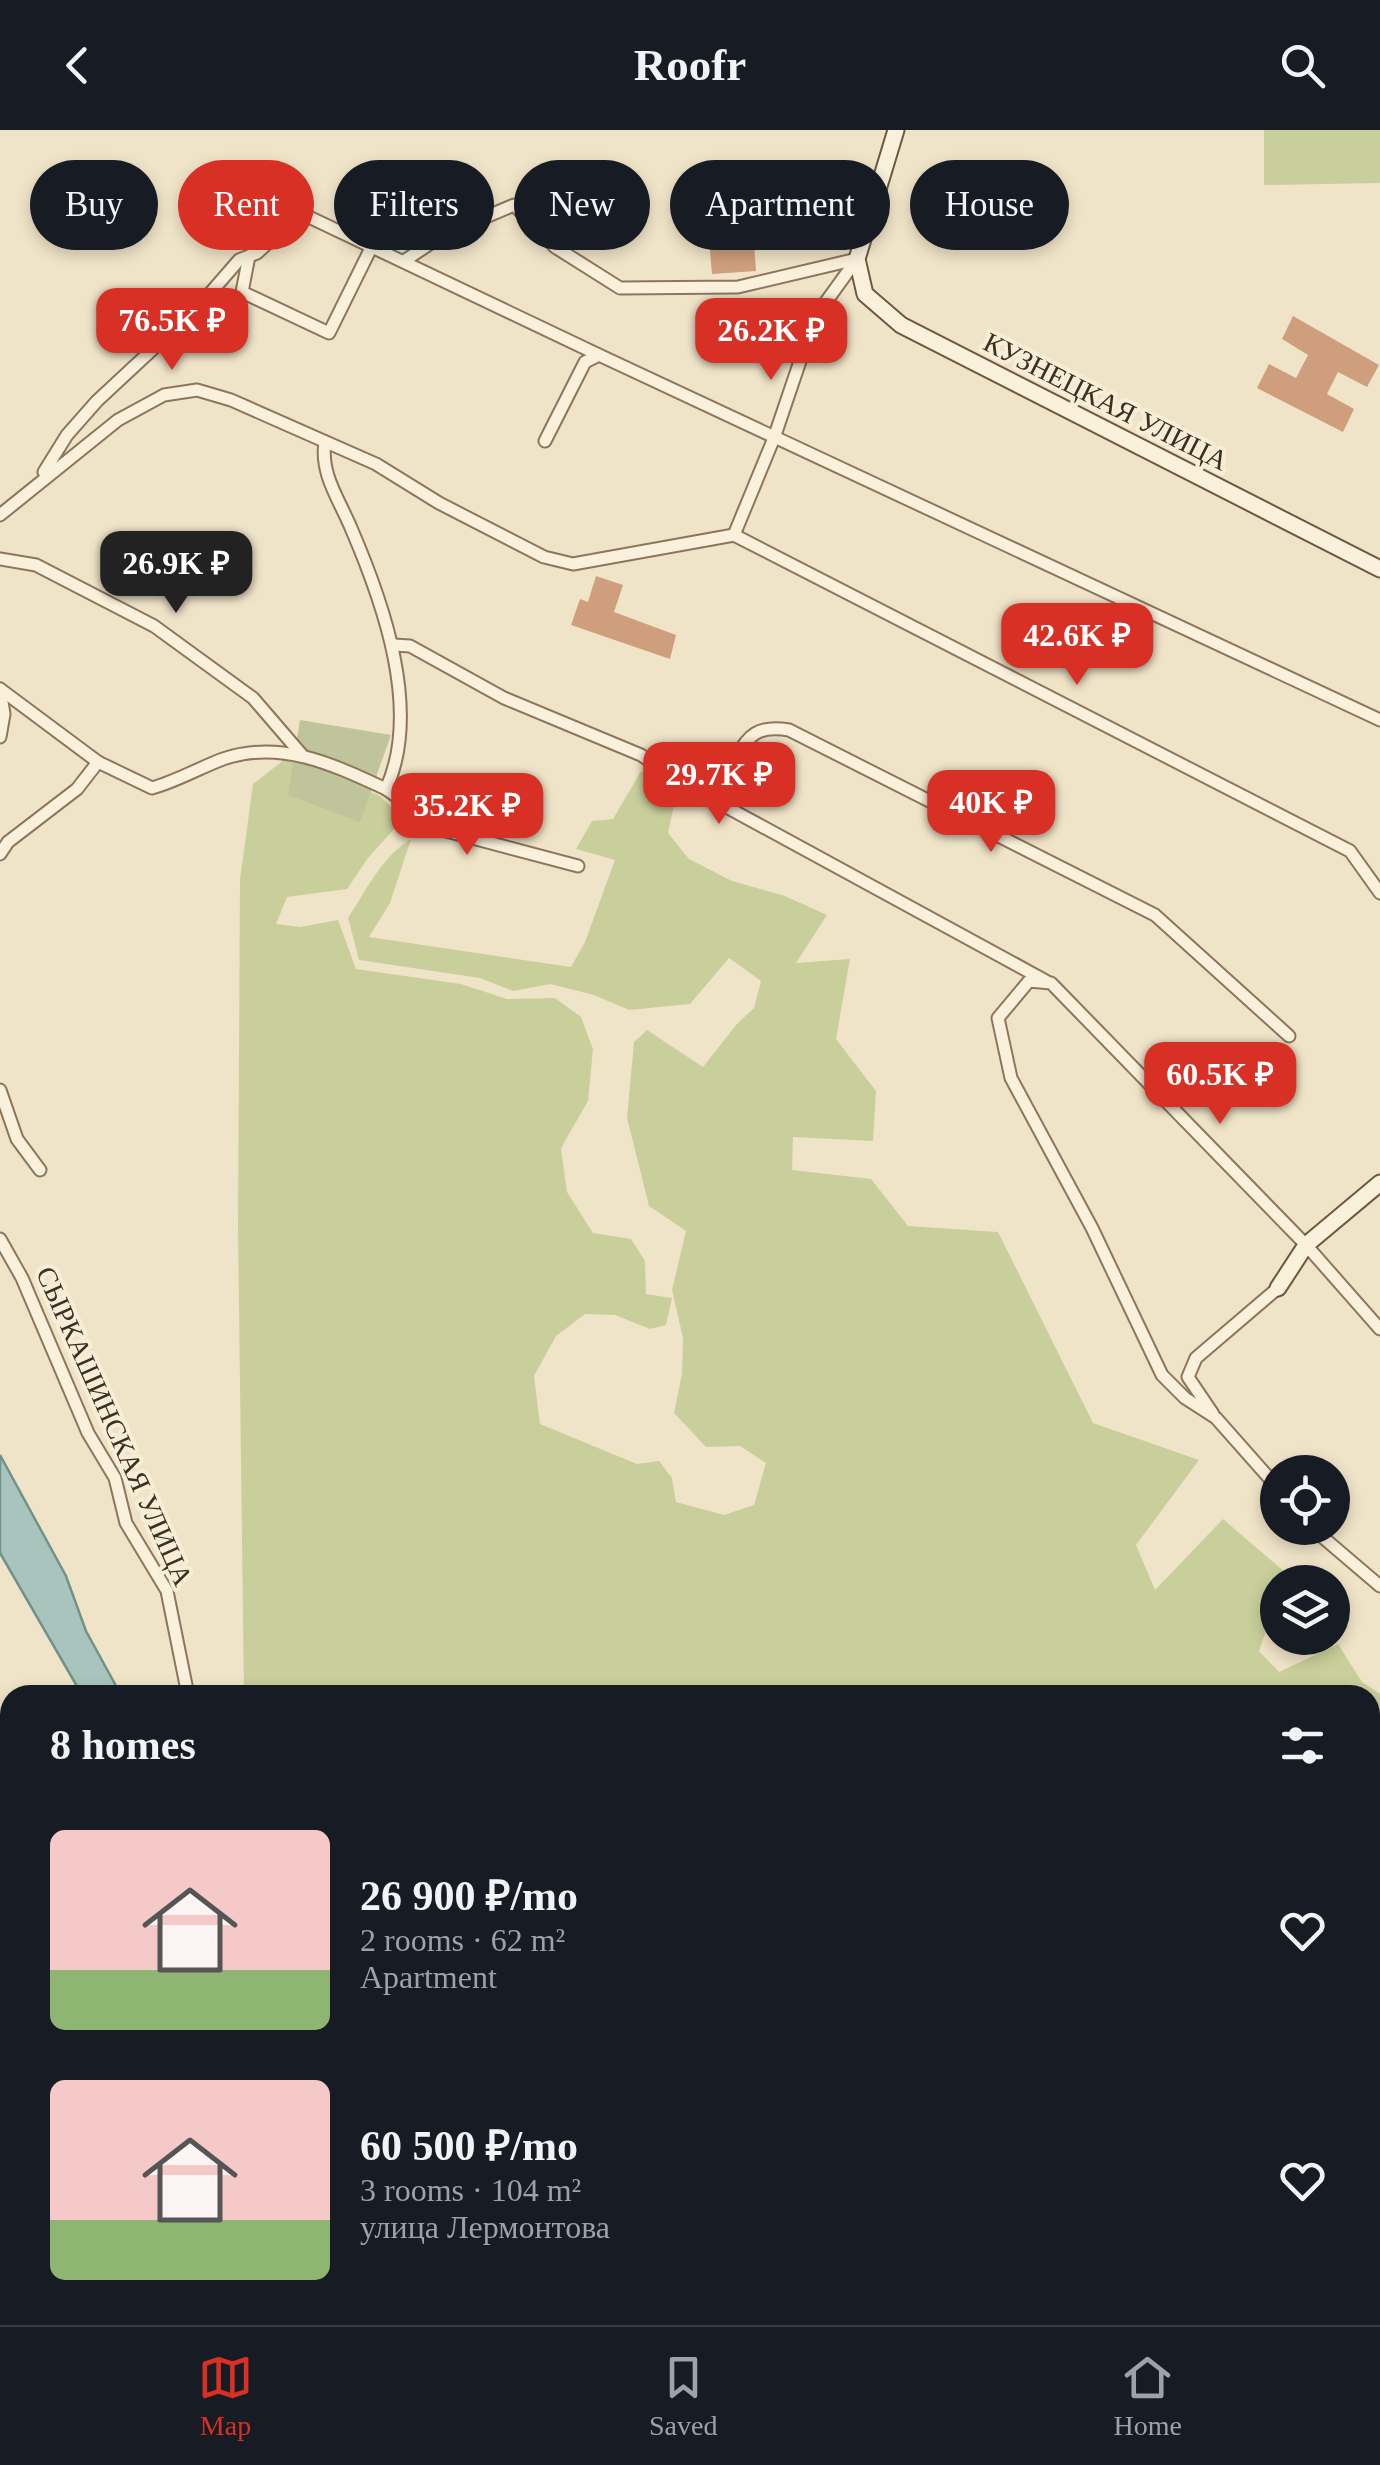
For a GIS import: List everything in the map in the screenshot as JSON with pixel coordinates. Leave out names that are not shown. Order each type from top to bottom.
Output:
[{"type":"main road","points":[[858,258],[896,130]]},
{"type":"main road","name":"КУЗНЕЦКАЯ УЛИЦА","points":[[858,258],[865,294],[901,325],[1380,569]]},
{"type":"main road","points":[[1278,1288],[1306,1245],[1379,1186]]},
{"type":"street","points":[[404,261],[443,235],[514,205],[555,248],[620,288],[738,288],[858,258]]},
{"type":"street","points":[[38,482],[67,435],[97,401],[199,306],[239,260],[294,218],[309,216],[334,228]]},
{"type":"street","points":[[249,256],[242,292],[330,333],[370,250]]},
{"type":"street","points":[[381,250],[1380,720]]},
{"type":"street","points":[[734,535],[774,438],[815,317],[858,258]]},
{"type":"street","points":[[545,441],[585,362],[599,355]]},
{"type":"street","points":[[0,515],[118,420],[164,395],[197,390],[231,400],[376,464],[439,503],[544,557],[574,564],[734,535],[1350,851],[1380,893]]},
{"type":"street","points":[[325,442],[322,463],[353,532],[394,646],[400,733],[395,770],[386,789]]},
{"type":"street","points":[[0,559],[36,566],[154,626],[254,698],[302,755]]},
{"type":"street","points":[[394,646],[410,646],[504,698],[642,756],[688,786],[1051,983],[1306,1245],[1380,1329]]},
{"type":"street","points":[[0,689],[98,762],[152,788],[220,760],[275,750],[302,755],[386,789],[446,831],[578,866]]},
{"type":"street","points":[[0,689],[4,714],[0,737]]},
{"type":"street","points":[[688,786],[710,782],[726,769],[750,736],[768,726],[789,730],[1155,914],[1289,1036]]},
{"type":"street","points":[[0,854],[8,842],[78,788],[98,762]]},
{"type":"street","points":[[1051,983],[1029,981],[998,1018],[1011,1078],[1092,1228],[1162,1375],[1185,1398],[1216,1418]]},
{"type":"street","points":[[0,1090],[17,1138],[40,1170]]},
{"type":"street","name":"СЫРКАШИНСКАЯ УЛИЦА","points":[[0,1239],[22,1278],[88,1433],[115,1478],[126,1523],[167,1592],[186,1685]]},
{"type":"street","points":[[1260,1468],[1216,1418],[1188,1377],[1196,1358],[1278,1288]]},
{"type":"street","points":[[1332,1545],[1380,1586]]},
{"type":"green space","points":[[1264,130],[1380,130],[1380,183],[1264,185]]},
{"type":"green space","points":[[300,720],[391,735],[360,822],[288,795]]},
{"type":"green space","points":[[289,756],[380,796],[403,819],[347,889],[287,897],[276,924],[300,927],[338,920],[356,969],[461,984],[507,999],[555,998],[581,1017],[593,1049],[588,1101],[561,1148],[567,1192],[593,1233],[631,1239],[645,1261],[646,1294],[672,1298],[666,1325],[650,1329],[615,1315],[585,1314],[556,1336],[534,1376],[540,1424],[637,1464],[659,1461],[672,1478],[676,1502],[724,1515],[754,1505],[766,1463],[740,1446],[706,1447],[674,1413],[682,1374],[683,1338],[672,1290],[686,1231],[649,1206],[627,1118],[634,1042],[647,1030],[703,1067],[754,1008],[761,981],[729,958],[690,1004],[629,1010],[594,995],[550,984],[513,991],[480,978],[359,960],[348,918],[383,864],[411,839],[390,903],[369,937],[571,967],[585,942],[615,860],[576,849],[592,821],[613,819],[641,771],[676,795],[668,833],[689,859],[732,881],[785,896],[827,915],[796,963],[850,959],[836,1039],[876,1091],[873,1141],[793,1137],[792,1170],[871,1179],[908,1226],[998,1232],[1093,1423],[1199,1460],[1136,1545],[1155,1590],[1223,1519],[1277,1565],[1260,1565],[1260,1655],[1279,1672],[1315,1655],[1345,1655],[1366,1685],[244,1685],[238,1228],[240,879],[253,784]]},
{"type":"water","points":[[0,1455],[66,1576],[86,1631],[116,1685],[76,1685],[0,1553]]},
{"type":"building","points":[[710,250],[755,250],[756,271],[712,274]]},
{"type":"building","points":[[1293,316],[1379,365],[1367,387],[1338,372],[1327,394],[1354,409],[1343,432],[1257,388],[1269,364],[1296,378],[1308,355],[1282,339]]},
{"type":"building","points":[[596,576],[623,585],[614,612],[676,635],[670,659],[571,625],[580,599],[588,602]]}]
